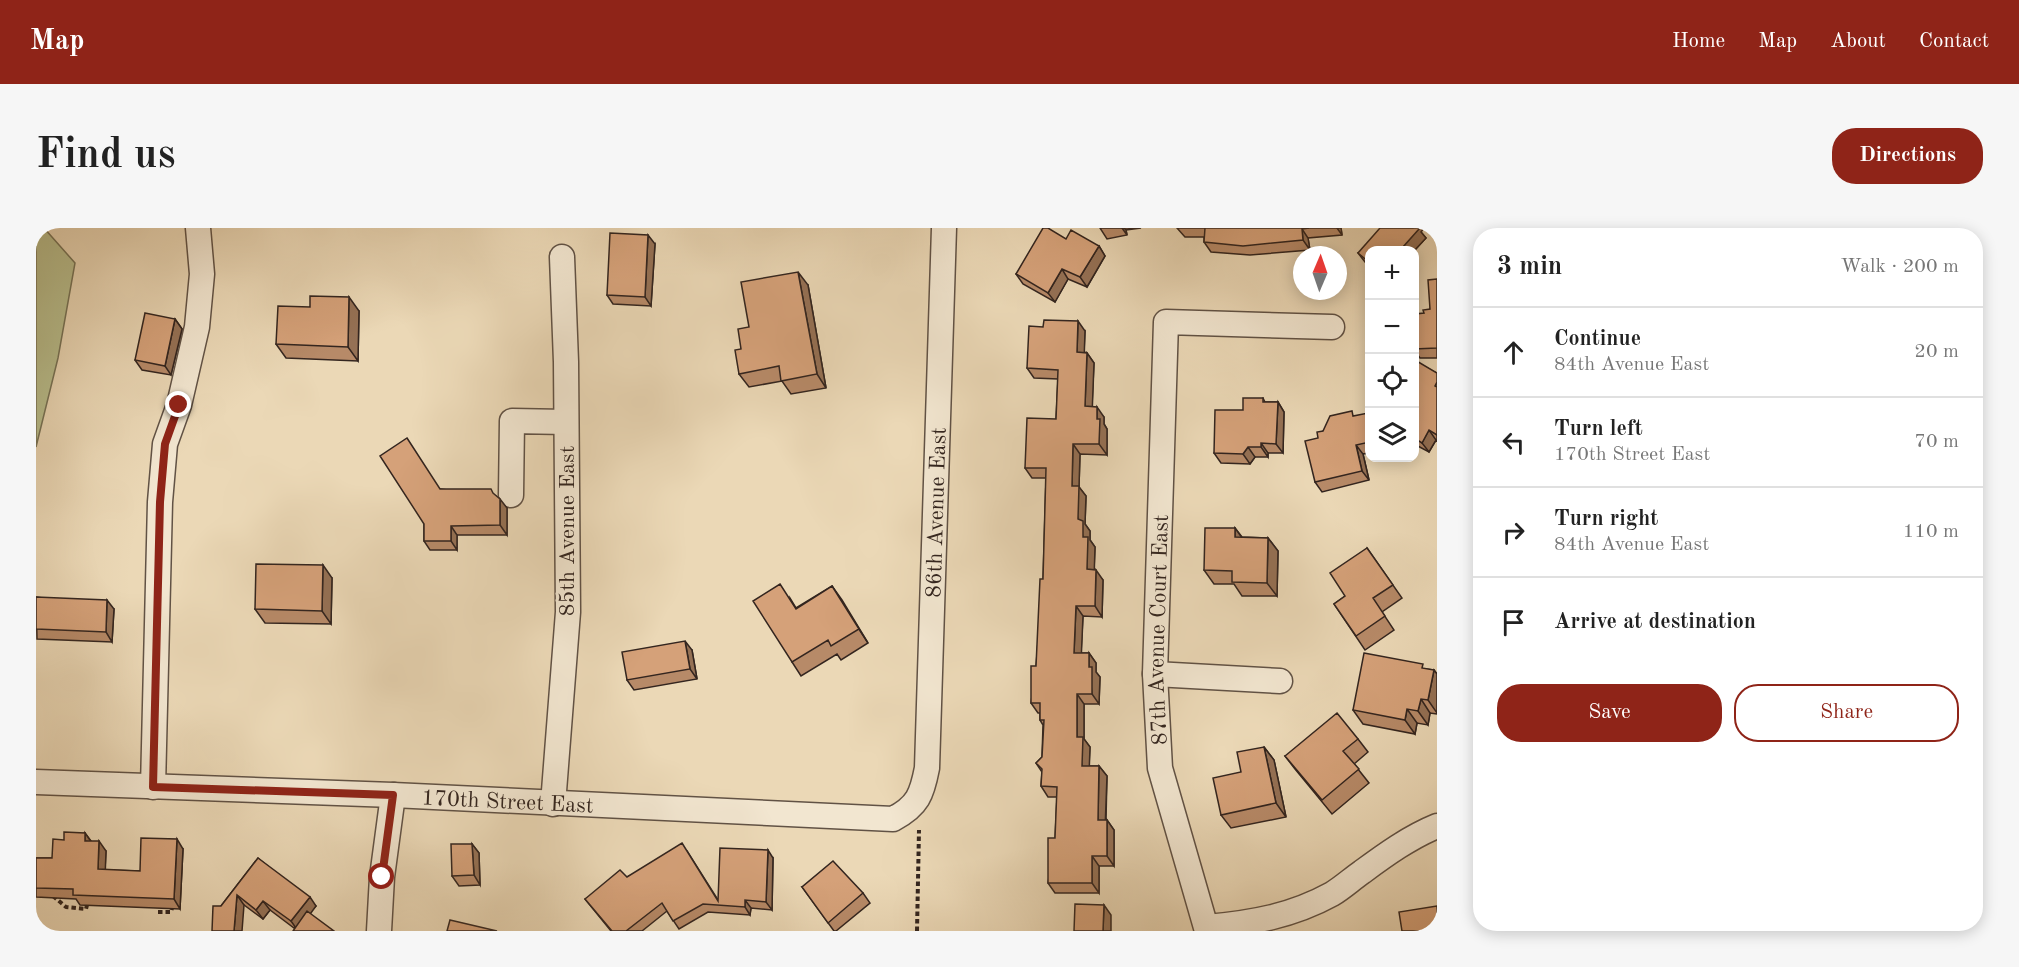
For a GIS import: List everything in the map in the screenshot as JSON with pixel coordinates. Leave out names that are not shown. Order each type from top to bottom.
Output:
[{"type":"street","points":[[153,787],[160,502],[165,444],[179,405],[197,327],[202,274],[198,228]]},
{"type":"street","name":"86th Avenue East","points":[[914,804],[927,768],[944,228]]},
{"type":"street","name":"85th Avenue East","points":[[553,804],[568,612],[562,257]]},
{"type":"street","name":"87th Avenue Court East","points":[[1207,929],[1160,768],[1155,675],[1166,322],[1332,327]]},
{"type":"street","points":[[511,495],[512,421],[566,422]]},
{"type":"street","points":[[1155,675],[1280,681]]},
{"type":"street","name":"170th Street East","points":[[36,782],[393,795],[893,819],[914,804]]},
{"type":"street","points":[[379,931],[382,877],[393,795]]},
{"type":"street","points":[[1207,929],[1283,915],[1332,894],[1382,857],[1437,826]]},
{"type":"path","points":[[914,804],[917,931]]},
{"type":"path","points":[[45,894],[52,895],[66,908],[86,909],[87,905]]},
{"type":"path","points":[[158,912],[171,912],[172,908]]},
{"type":"green space","points":[[36,228],[44,228],[75,263],[58,358],[36,447]]},
{"type":"building","points":[[1043,228],[1048,228],[1066,239],[1071,230],[1099,246],[1080,277],[1062,269],[1048,293],[1016,274]]},
{"type":"building","points":[[1205,228],[1309,228],[1302,229],[1303,240],[1243,246],[1204,242]]},
{"type":"building","points":[[1380,228],[1419,229],[1404,246],[1365,246],[1365,259],[1358,253]]},
{"type":"building","points":[[610,233],[648,235],[645,297],[607,295]]},
{"type":"building","points":[[798,272],[817,374],[781,381],[779,366],[739,374],[735,350],[741,349],[738,329],[749,327],[741,282]]},
{"type":"building","points":[[1437,279],[1437,348],[1419,349],[1419,314],[1430,309],[1428,280]]},
{"type":"building","points":[[310,296],[349,297],[348,347],[276,344],[278,306],[310,307]]},
{"type":"building","points":[[145,313],[175,319],[165,366],[135,360]]},
{"type":"building","points":[[1044,320],[1078,321],[1077,352],[1087,353],[1085,406],[1097,407],[1097,419],[1100,419],[1099,444],[1073,444],[1072,486],[1079,486],[1078,519],[1083,521],[1083,537],[1088,537],[1087,569],[1096,570],[1095,606],[1076,606],[1074,653],[1089,653],[1089,667],[1092,667],[1092,694],[1077,694],[1077,737],[1083,737],[1082,766],[1099,766],[1098,820],[1107,820],[1107,856],[1092,856],[1092,883],[1048,883],[1048,838],[1055,838],[1057,787],[1041,786],[1042,769],[1036,763],[1042,757],[1044,720],[1040,720],[1040,703],[1031,703],[1031,666],[1036,666],[1040,579],[1043,579],[1046,468],[1025,468],[1027,418],[1056,419],[1058,370],[1027,368],[1029,326],[1043,327]]},
{"type":"building","points":[[1419,362],[1437,373],[1435,386],[1437,387],[1437,435],[1429,430],[1422,443],[1419,441]]},
{"type":"building","points":[[1243,398],[1263,398],[1263,402],[1278,402],[1276,444],[1261,443],[1261,447],[1248,447],[1243,454],[1214,453],[1215,410],[1243,410]]},
{"type":"building","points":[[1352,411],[1353,416],[1365,414],[1365,443],[1356,445],[1362,471],[1315,482],[1305,441],[1318,438],[1317,432],[1323,431],[1330,416]]},
{"type":"building","points":[[407,438],[440,489],[491,489],[500,499],[500,525],[451,526],[451,541],[424,541],[424,524],[380,456]]},
{"type":"building","points":[[1205,528],[1235,528],[1235,537],[1268,538],[1267,583],[1232,582],[1232,571],[1204,570]]},
{"type":"building","points":[[1367,548],[1393,585],[1373,598],[1385,616],[1356,636],[1334,604],[1345,596],[1330,573]]},
{"type":"building","points":[[256,564],[323,565],[322,611],[255,609]]},
{"type":"building","points":[[780,584],[796,609],[832,586],[859,629],[831,646],[828,640],[792,662],[753,601]]},
{"type":"building","points":[[36,597],[107,600],[106,632],[36,629]]},
{"type":"building","points":[[685,641],[690,669],[627,680],[622,652]]},
{"type":"building","points":[[1364,653],[1423,664],[1422,668],[1434,670],[1428,700],[1421,699],[1418,711],[1407,709],[1405,720],[1353,710]]},
{"type":"building","points":[[1337,713],[1358,739],[1343,751],[1359,769],[1322,800],[1285,756]]},
{"type":"building","points":[[1264,747],[1276,803],[1221,815],[1213,778],[1241,772],[1237,752]]},
{"type":"building","points":[[64,832],[85,833],[85,841],[99,841],[98,869],[140,871],[141,838],[177,839],[174,899],[73,895],[73,889],[36,888],[36,858],[52,858],[53,839],[64,840]]},
{"type":"building","points":[[682,843],[718,901],[720,848],[768,850],[766,902],[745,900],[745,907],[703,904],[673,921],[662,903],[626,931],[612,931],[585,899],[620,870],[627,877]]},
{"type":"building","points":[[451,844],[472,844],[474,875],[452,876]]},
{"type":"building","points":[[258,858],[310,897],[291,921],[263,901],[256,910],[237,895],[234,931],[212,931],[213,906],[221,906]]},
{"type":"building","points":[[833,861],[863,893],[828,923],[802,887]]},
{"type":"building","points":[[1075,904],[1104,905],[1103,931],[1074,931]]},
{"type":"building","points":[[1437,906],[1437,931],[1402,931],[1399,912]]},
{"type":"building","points":[[307,911],[334,931],[293,931]]},
{"type":"building","points":[[450,920],[497,931],[447,931]]},
{"type":"route","points":[[179,405],[165,444],[160,502],[153,787],[393,795],[382,877]]}]
